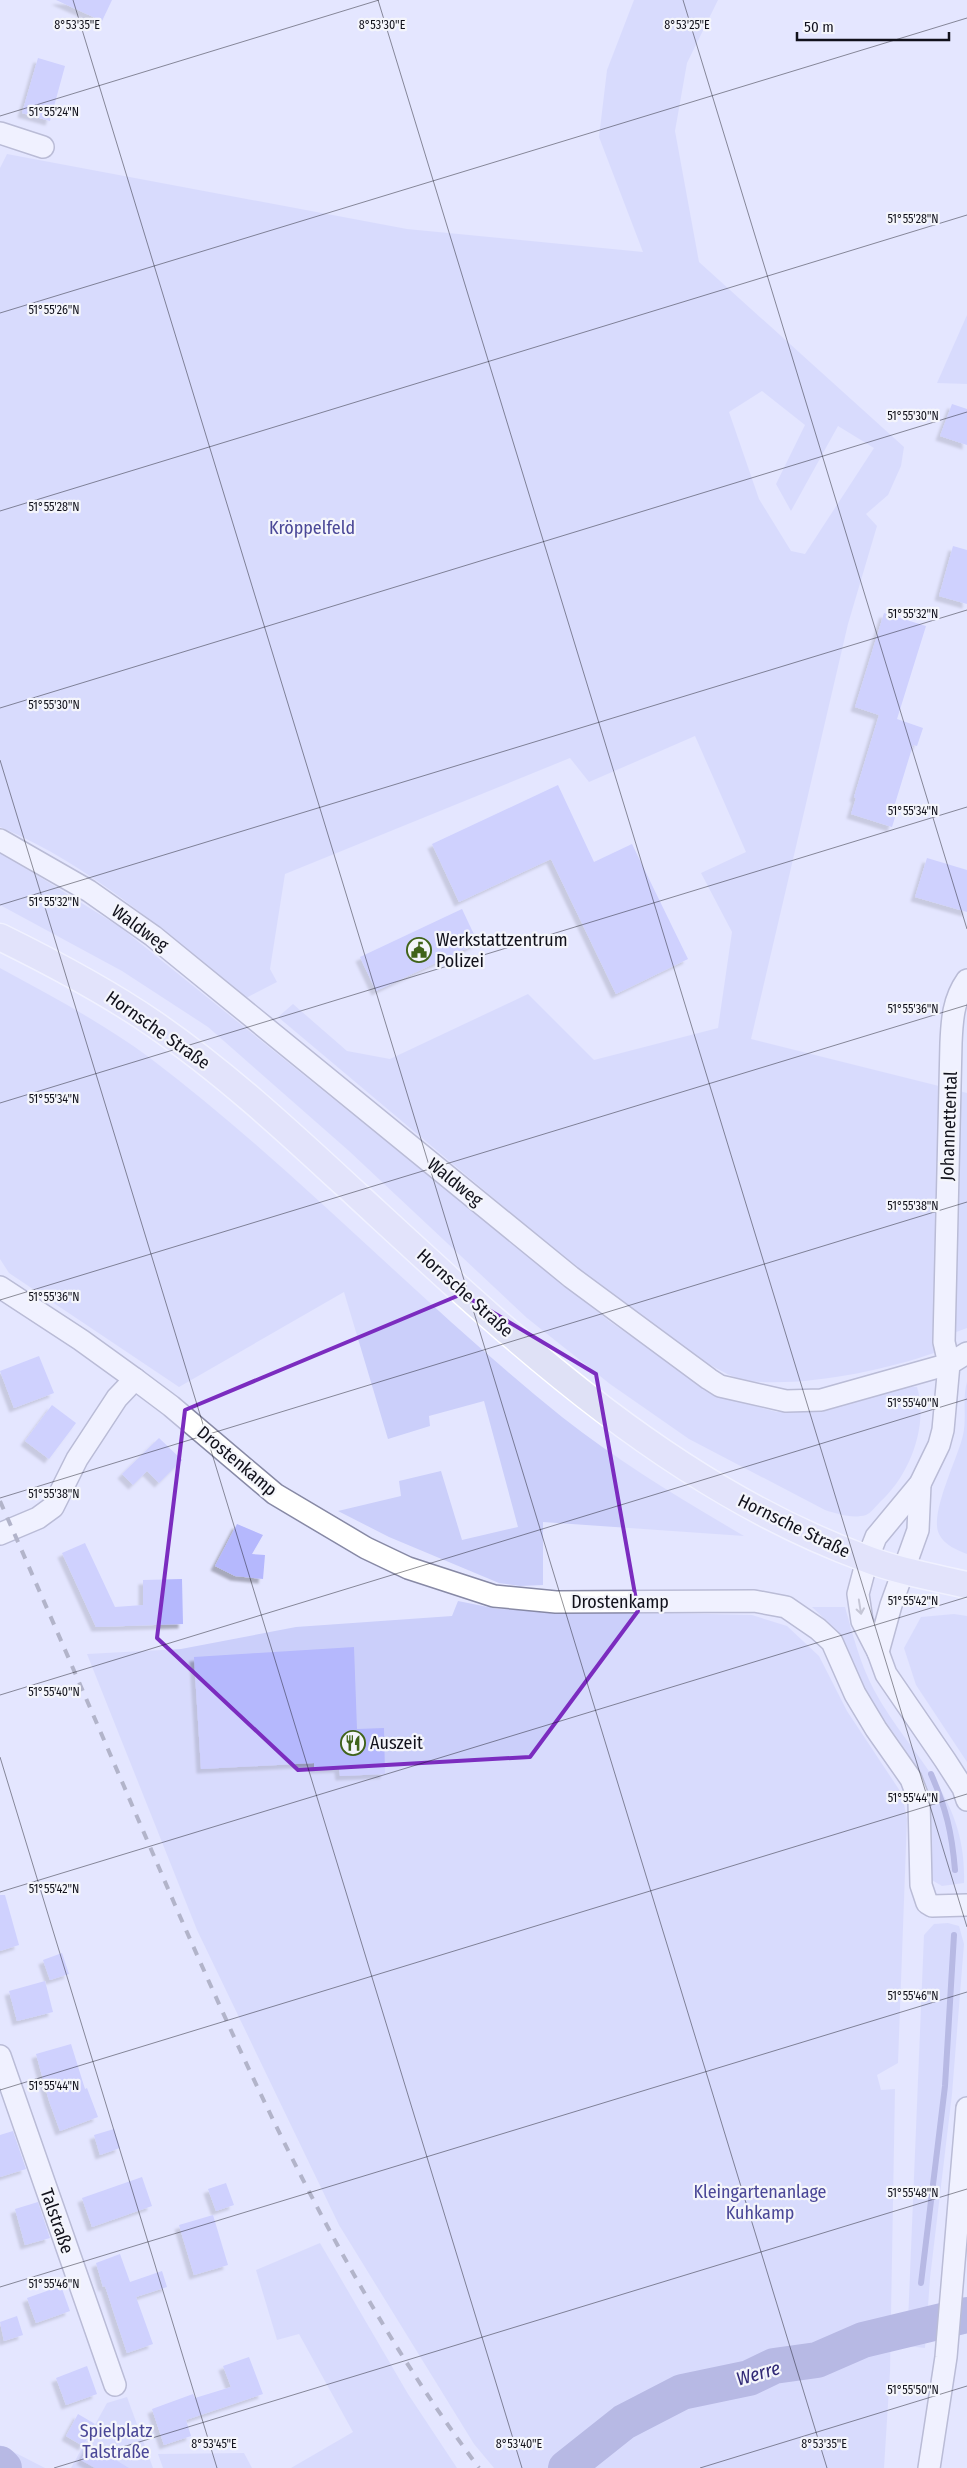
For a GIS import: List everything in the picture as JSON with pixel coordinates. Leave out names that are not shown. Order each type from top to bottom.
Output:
[{"type":"main road","name":"Hornsche Straße","points":[[0,937],[108,995],[154,1024],[197,1055],[328,1169],[500,1327],[589,1398],[660,1451],[715,1486],[789,1526],[867,1560],[904,1571],[967,1584]]},
{"type":"street","points":[[0,133],[43,147]]},
{"type":"street","name":"Waldweg","points":[[0,840],[89,891],[153,936],[571,1277],[720,1386],[786,1401],[822,1400],[958,1358]]},
{"type":"street","name":"Johannettental","points":[[920,1484],[934,1458],[943,1430],[958,1358],[944,1342],[950,1043],[952,1013],[961,989],[967,980]]},
{"type":"street","name":"Drostenkamp","points":[[0,1287],[82,1340],[171,1406],[275,1494],[366,1548],[408,1568],[494,1596],[547,1601],[754,1601],[786,1607],[832,1642],[855,1694],[876,1729],[911,1778],[919,1800],[921,1885],[927,1903],[932,1906],[967,1904]]},
{"type":"street","points":[[0,1534],[38,1518],[52,1507],[77,1459],[116,1398],[135,1379]]},
{"type":"street","points":[[920,1484],[876,1537],[867,1560],[858,1594],[862,1622],[878,1652],[886,1674],[945,1760],[963,1788],[967,1800]]},
{"type":"street","points":[[878,1652],[918,1530],[920,1484]]},
{"type":"street","name":"Talstraße","points":[[0,2056],[115,2385]]},
{"type":"street","points":[[930,2468],[946,2357],[967,2108]]},
{"type":"highlighted area","points":[[462,1294],[596,1374],[638,1611],[530,1757],[298,1770],[157,1638],[185,1410]]},
{"type":"green space","name":"Kröppelfeld","points":[[634,0],[718,0],[687,63],[675,131],[699,262],[904,447],[901,466],[888,495],[866,514],[877,526],[848,624],[751,1039],[967,1093],[967,1328],[935,1340],[934,1353],[891,1366],[843,1376],[794,1382],[749,1381],[727,1374],[707,1363],[578,1269],[278,1017],[293,1004],[347,1051],[390,1059],[528,994],[594,1060],[718,1028],[732,932],[701,873],[746,852],[695,736],[589,782],[570,758],[285,874],[270,969],[277,982],[246,998],[159,927],[98,881],[34,843],[0,827],[0,168],[7,154],[407,229],[643,252],[599,137],[607,70]],"holes":[[[762,391],[805,425],[776,484],[791,511],[838,426],[874,448],[805,554],[791,551],[759,499],[729,412]]]},
{"type":"green space","points":[[967,315],[967,384],[937,383]]},
{"type":"green space","points":[[0,852],[120,927],[609,1321],[707,1388],[736,1401],[777,1412],[821,1409],[904,1386],[917,1387],[920,1402],[918,1434],[908,1464],[900,1479],[872,1511],[866,1515],[850,1516],[825,1510],[689,1439],[610,1384],[527,1318],[349,1151],[208,1027],[122,971],[0,905]]},
{"type":"green space","points":[[0,968],[95,1022],[150,1058],[256,1144],[458,1328],[562,1417],[628,1465],[744,1536],[543,1522],[543,1585],[520,1586],[499,1583],[389,1537],[338,1511],[401,1496],[399,1481],[441,1471],[462,1540],[518,1527],[484,1401],[429,1416],[430,1426],[388,1439],[344,1292],[179,1387],[9,1273],[0,1259]]},
{"type":"green space","points":[[967,1382],[967,1554],[951,1547],[944,1541],[939,1534],[937,1525],[945,1486],[963,1435]]},
{"type":"green space","name":"Kleingartenanlage Kuhkamp","points":[[458,1601],[498,1609],[752,1615],[787,1626],[819,1656],[847,1711],[902,1794],[907,1819],[898,2063],[877,2075],[881,2090],[895,2089],[890,2372],[884,2468],[494,2468],[474,2444],[339,2225],[197,1930],[87,1654],[181,1649],[296,1627],[452,1616]]},
{"type":"green space","points":[[812,1607],[845,1607],[861,1660],[874,1690],[888,1714],[934,1778],[946,1800],[956,1825],[962,1852],[964,1883],[942,1886],[930,1879],[930,1803],[924,1782],[916,1765],[869,1698],[840,1638],[830,1624]]},
{"type":"green space","points":[[954,1614],[967,1616],[967,1762],[916,1685],[904,1648],[921,1617]]},
{"type":"green space","points":[[948,1923],[959,1926],[964,1944],[952,2094],[930,2278],[925,2348],[907,2346],[924,1935],[934,1924]]},
{"type":"green space","points":[[320,2243],[408,2394],[457,2468],[291,2468],[353,2432],[299,2334],[277,2340],[256,2270]]},
{"type":"green space","name":"Spielplatz Talstraße","points":[[127,2397],[153,2468],[71,2468],[107,2403]]},
{"type":"green space","points":[[0,2445],[45,2468],[0,2468]]},
{"type":"green space","points":[[244,2453],[252,2468],[163,2468],[158,2454]]},
{"type":"building","points":[[56,0],[112,0],[102,21]]},
{"type":"building","points":[[38,58],[65,66],[50,121],[22,113]]},
{"type":"building","points":[[952,404],[967,409],[967,445],[940,436]]},
{"type":"building","points":[[953,546],[967,550],[967,604],[939,596]]},
{"type":"building","points":[[884,613],[926,626],[897,719],[923,728],[917,746],[913,745],[894,807],[898,808],[892,827],[851,814],[856,798],[854,797],[879,715],[855,707]]},
{"type":"building","points":[[558,785],[594,862],[632,844],[688,959],[616,994],[551,859],[459,902],[432,844]]},
{"type":"building","points":[[927,858],[967,870],[967,912],[915,897]]},
{"type":"building","name":"Werkstattzentrum Polizei","points":[[462,909],[478,943],[376,991],[360,957]]},
{"type":"building","points":[[39,1356],[54,1393],[14,1408],[0,1371]]},
{"type":"building","points":[[52,1405],[76,1423],[49,1459],[25,1441]]},
{"type":"building","points":[[159,1438],[182,1460],[159,1483],[147,1471],[133,1485],[122,1474]]},
{"type":"building","points":[[237,1524],[263,1535],[252,1554],[265,1555],[263,1579],[235,1576],[215,1566]]},
{"type":"building","points":[[85,1543],[115,1607],[143,1605],[143,1580],[182,1579],[183,1624],[96,1627],[62,1553]]},
{"type":"building","points":[[354,1647],[357,1729],[384,1728],[385,1774],[340,1776],[339,1768],[314,1769],[314,1763],[201,1769],[194,1657]]},
{"type":"building","points":[[0,1895],[5,1895],[19,1945],[0,1951]]},
{"type":"building","points":[[62,1953],[69,1974],[50,1980],[43,1960]]},
{"type":"building","points":[[45,1981],[53,2012],[17,2021],[9,1991]]},
{"type":"building","points":[[71,2044],[85,2089],[87,2088],[98,2117],[60,2131],[49,2101],[36,2054]]},
{"type":"building","points":[[114,2129],[120,2148],[100,2155],[94,2135]]},
{"type":"building","points":[[13,2131],[26,2169],[0,2177],[0,2135]]},
{"type":"building","points":[[142,2177],[152,2206],[92,2227],[82,2198]]},
{"type":"building","points":[[226,2183],[234,2205],[216,2211],[208,2189]]},
{"type":"building","points":[[38,2202],[50,2238],[25,2245],[15,2209]]},
{"type":"building","points":[[213,2215],[228,2265],[194,2275],[179,2225]]},
{"type":"building","points":[[120,2254],[130,2282],[162,2271],[167,2287],[136,2297],[153,2344],[127,2353],[96,2263]]},
{"type":"building","points":[[61,2286],[70,2311],[36,2323],[27,2298]]},
{"type":"building","points":[[17,2316],[23,2335],[4,2341],[0,2322]]},
{"type":"building","points":[[249,2357],[263,2394],[186,2420],[191,2436],[164,2445],[152,2409],[193,2394],[195,2398],[231,2387],[223,2366]]},
{"type":"building","points":[[87,2366],[97,2394],[66,2405],[56,2378]]},
{"type":"building","points":[[78,2414],[95,2424],[83,2446],[66,2436]]},
{"type":"building","points":[[89,2444],[129,2468],[95,2468],[81,2460]]},
{"type":"waterway","points":[[931,1774],[948,1821],[955,1870]]},
{"type":"waterway","points":[[921,2283],[945,2086],[954,1935]]},
{"type":"waterway","name":"Werre","points":[[566,2468],[624,2422],[682,2392],[749,2378],[774,2366],[817,2360],[863,2340],[967,2315]]},
{"type":"waterway","name":"Werre","points":[[0,2464],[4,2468]]},
{"type":"railway","points":[[0,1501],[175,1905],[275,2124],[311,2195],[389,2334],[432,2402],[479,2468]]},
{"type":"place","name":"Werkstattzentrum Polizei","points":[[419,950]]},
{"type":"place","name":"Auszeit","points":[[353,1743]]}]
